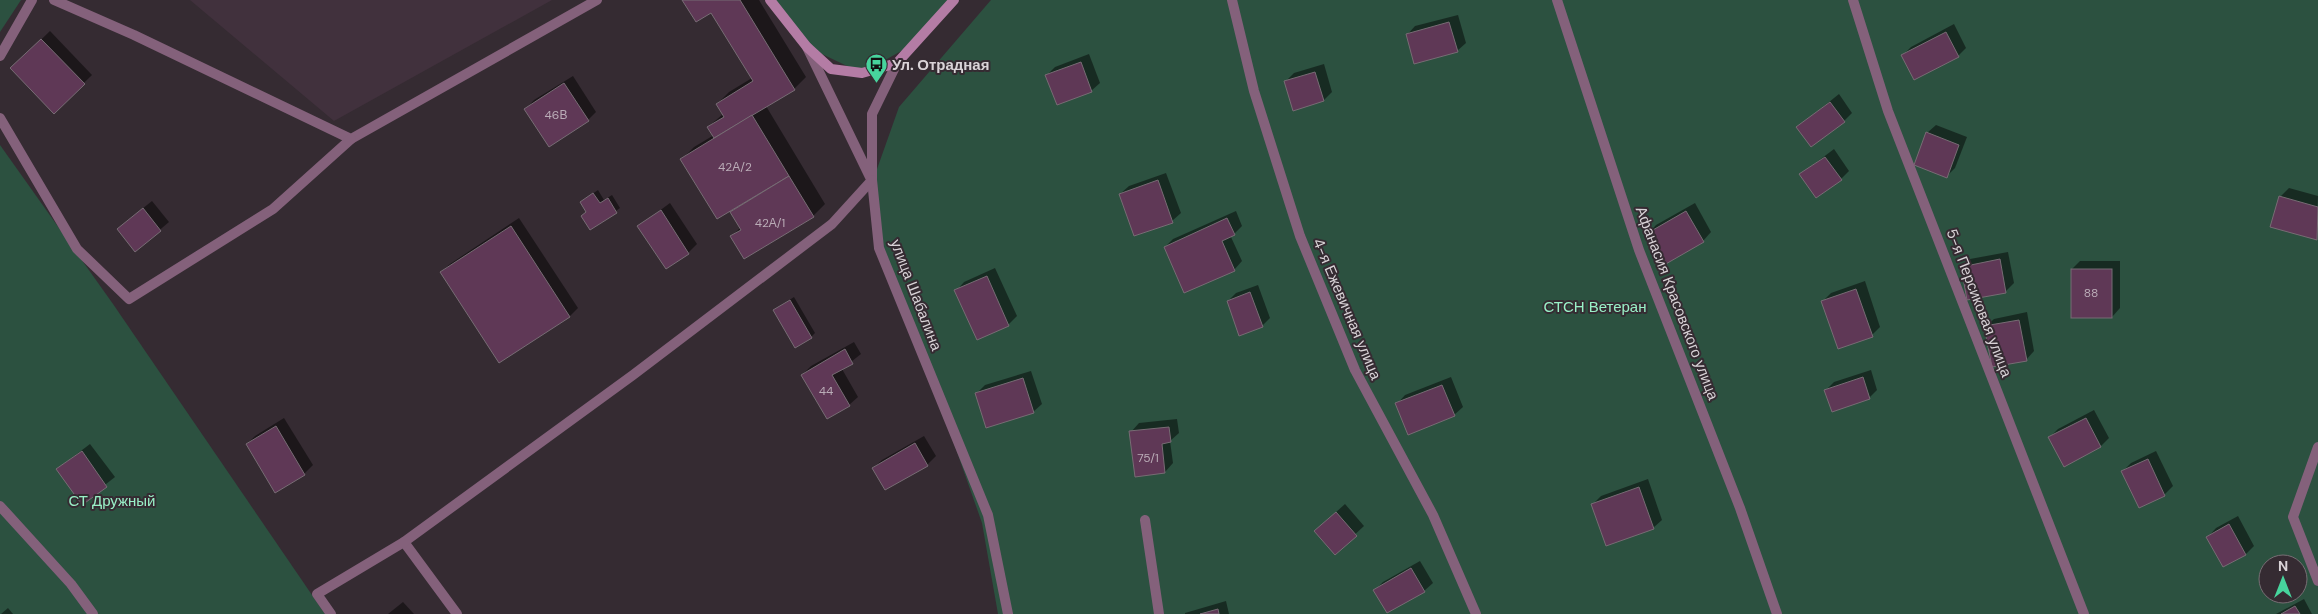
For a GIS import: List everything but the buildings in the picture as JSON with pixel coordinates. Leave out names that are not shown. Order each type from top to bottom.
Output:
[{"type":"main road","points":[[770,0],[807,47],[831,69],[862,73],[897,63]]},
{"type":"main road","name":"улица Шабалина","points":[[897,63],[919,41],[954,0]]},
{"type":"street","points":[[0,56],[32,0]]},
{"type":"street","points":[[54,0],[134,35],[350,139]]},
{"type":"street","points":[[0,118],[77,249],[129,300],[273,209],[350,139],[597,0]]},
{"type":"street","name":"4-я Ежевичная улица","points":[[1232,0],[1254,91],[1300,236],[1355,370],[1433,514],[1476,614]]},
{"type":"street","name":"Афанасия Красовского улица","points":[[1558,0],[1639,250],[1740,508],[1777,614]]},
{"type":"street","name":"5-я Персиковая улица","points":[[1853,0],[1888,111],[2084,614]]},
{"type":"street","points":[[331,614],[317,594],[404,542],[633,375],[832,224],[872,180],[807,47]]},
{"type":"street","name":"улица Шабалина","points":[[897,63],[872,114],[872,180],[879,248],[988,515],[1008,614]]},
{"type":"street","points":[[2318,447],[2294,517],[2318,581]]},
{"type":"street","points":[[0,506],[71,584],[93,614]]},
{"type":"street","points":[[1144,520],[1159,614]]},
{"type":"street","points":[[404,542],[458,614]]},
{"type":"shaded area","points":[[190,0],[552,0],[334,121]]},
{"type":"green space","points":[[0,0],[21,0],[0,32]]},
{"type":"green space","points":[[771,0],[954,0],[919,41],[862,73],[807,47]]},
{"type":"green space","name":"СТСН Ветеран","points":[[991,0],[2318,0],[2318,614],[998,614],[982,523],[902,296],[883,253],[871,186],[899,107]]},
{"type":"green space","name":"СТ Дружный","points":[[0,145],[113,304],[325,614],[0,614]]},
{"type":"place","name":"Ул. Отрадная","points":[[876,84]]}]
